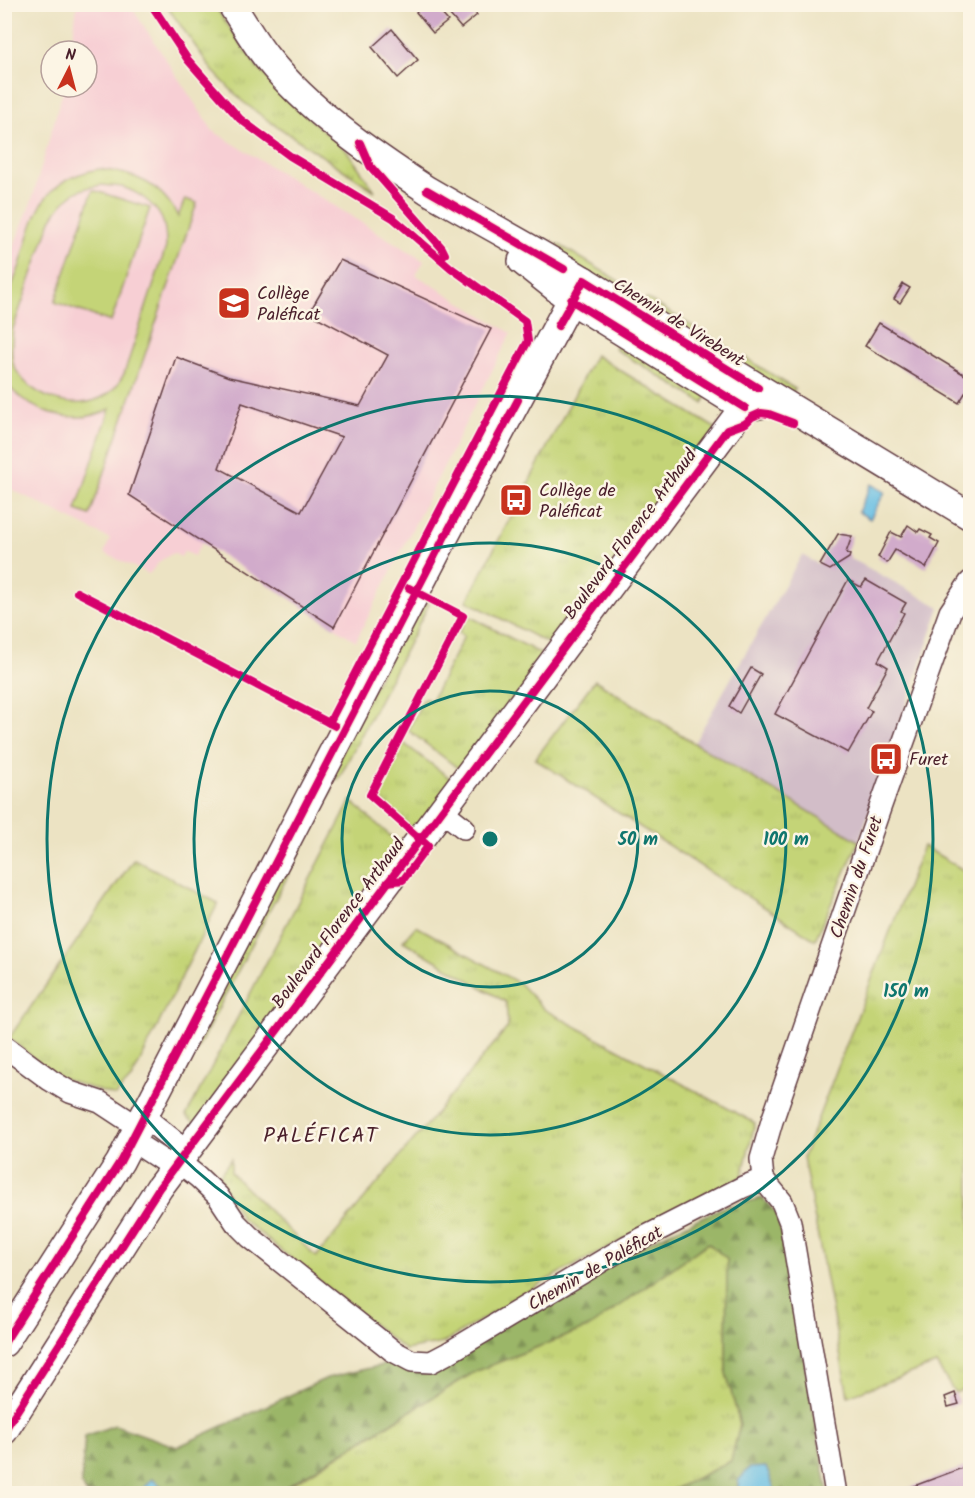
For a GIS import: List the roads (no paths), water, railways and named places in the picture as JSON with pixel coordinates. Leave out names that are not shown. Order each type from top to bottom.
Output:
[{"type":"street","name":"Chemin de Virebent","points":[[231,4],[266,57],[310,104],[402,174],[578,290],[761,399],[970,516]]},
{"type":"street","points":[[4,1343],[120,1162],[450,527],[578,290]]},
{"type":"street","name":"Boulevard Florence Arthaud","points":[[4,1431],[159,1188],[198,1134],[441,810],[761,399]]},
{"type":"street","name":"Chemin du Furet","points":[[763,1179],[761,1159],[772,1121],[872,830],[950,612],[970,582]]},
{"type":"street","points":[[441,810],[464,828]]},
{"type":"street","points":[[4,1046],[50,1080],[70,1092],[99,1102],[137,1128]]},
{"type":"street","name":"Chemin de Paléficat","points":[[137,1128],[198,1176],[218,1196],[236,1223],[250,1238],[393,1351],[412,1361],[431,1362],[627,1246],[763,1179]]},
{"type":"street","points":[[763,1179],[782,1202],[790,1222],[836,1494]]},
{"type":"water","points":[[871,484],[885,492],[870,519],[858,512]]},
{"type":"water","points":[[766,1467],[776,1493],[738,1493],[738,1481],[749,1468]]},
{"type":"water","points":[[152,1479],[170,1493],[139,1493]]},
{"type":"place","name":"Collège Paléficat","points":[[234,303]]},
{"type":"place","name":"Collège de Paléficat","points":[[516,500]]},
{"type":"place","name":"Furet","points":[[886,759]]},
{"type":"district","name":"PALÉFICAT","points":[[321,1135]]}]
